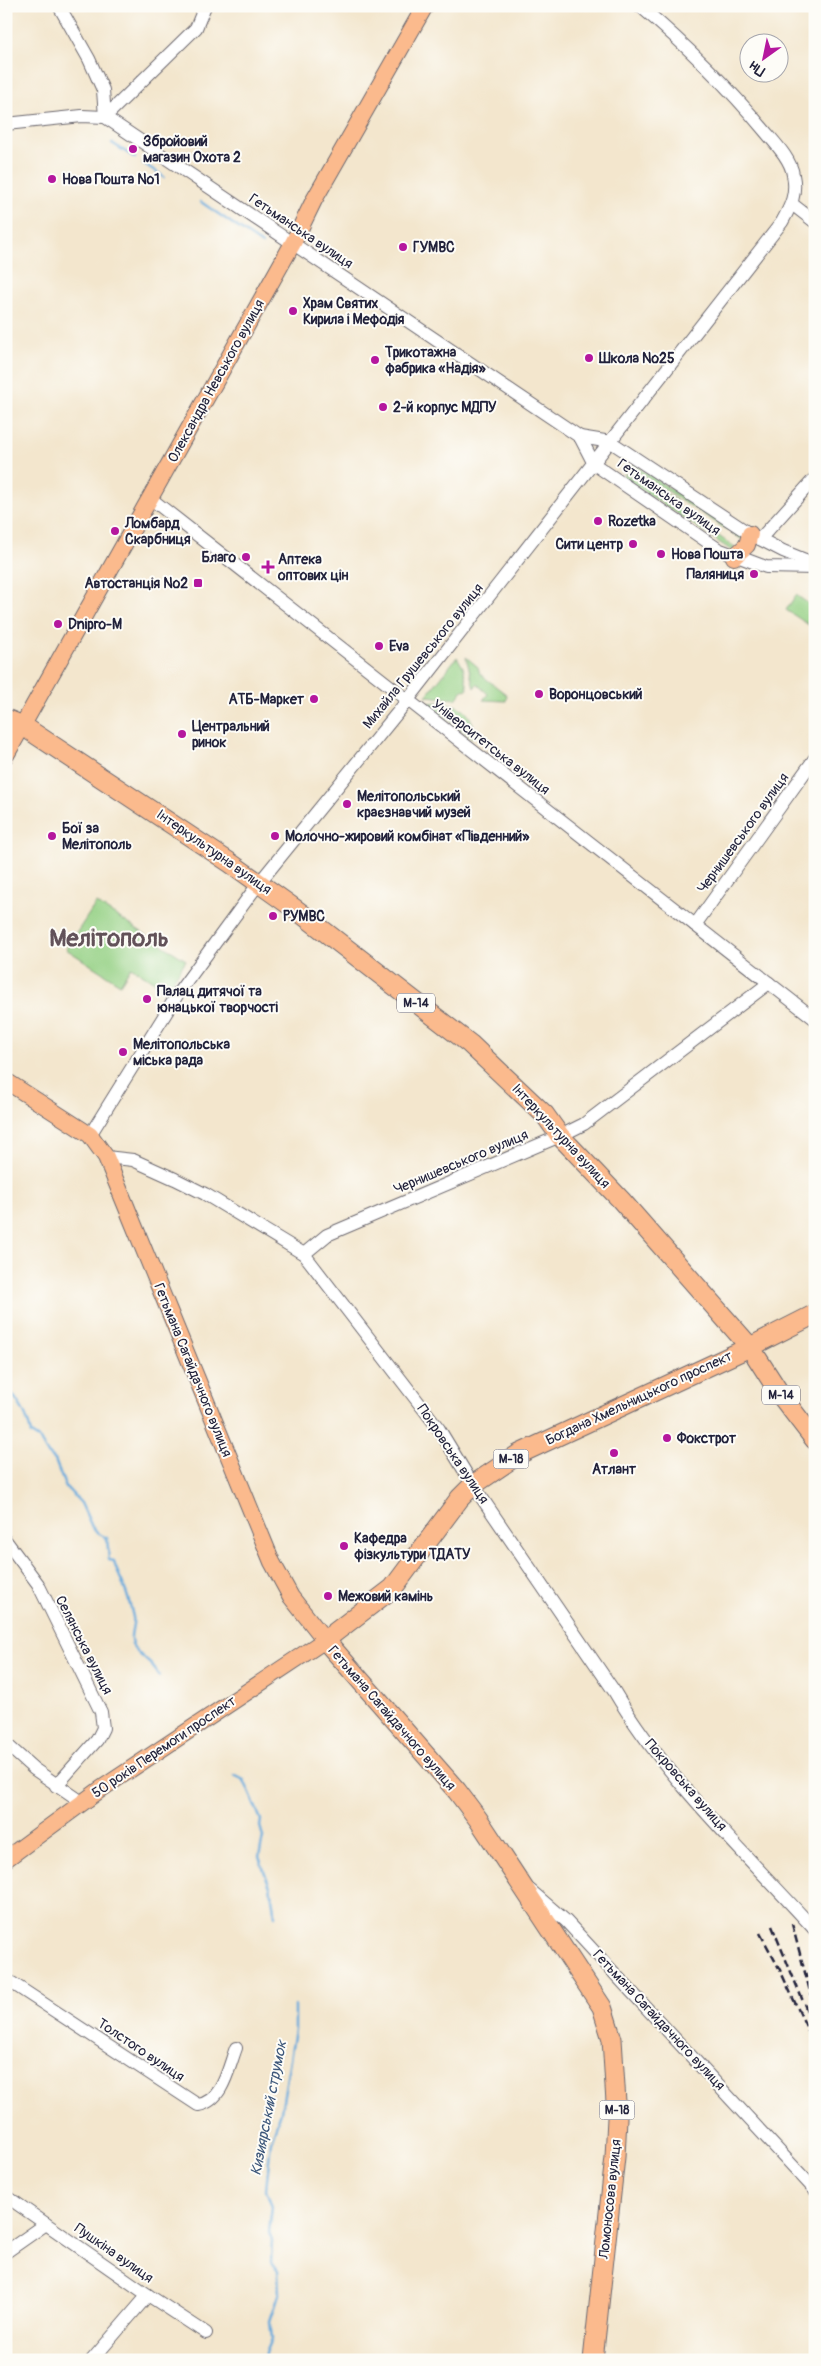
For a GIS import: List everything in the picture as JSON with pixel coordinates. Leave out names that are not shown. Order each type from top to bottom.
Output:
[{"type":"highway","name":"Інтеркультурна вулиця","points":[[14,722],[150,808],[259,883],[470,1044],[545,1115],[560,1136],[621,1200],[750,1347],[782,1397],[815,1440]]},
{"type":"highway","name":"Богдана Хмельницького проспект","points":[[325,1640],[394,1588],[460,1498],[473,1484],[519,1454],[750,1347],[815,1314]]},
{"type":"highway","name":"Гетьмана Сагайдачного вулиця","points":[[325,1640],[457,1791],[521,1884]]},
{"type":"highway","name":"Ломоносова вулиця","points":[[521,1884],[602,2007],[612,2039],[617,2118],[615,2157],[593,2360]]},
{"type":"main road","name":"Олександра Невського вулиця","points":[[6,755],[14,722],[150,498],[293,243],[314,200],[425,6]]},
{"type":"main road","points":[[734,557],[755,537]]},
{"type":"main road","points":[[6,1081],[90,1135],[106,1157]]},
{"type":"main road","name":"Гетьмана Сагайдачного вулиця","points":[[106,1157],[272,1562],[290,1598],[325,1640]]},
{"type":"main road","name":"50 років Перемоги проспект","points":[[6,1859],[82,1802],[325,1640]]},
{"type":"street","points":[[59,6],[89,59],[103,90],[106,117]]},
{"type":"street","points":[[6,124],[82,116],[106,117],[196,28],[205,6]]},
{"type":"street","points":[[640,6],[696,54],[742,101],[775,143],[793,172],[795,189],[792,204],[815,222]]},
{"type":"street","name":"Гетьманська вулиця","points":[[106,117],[580,437],[611,442],[755,537],[815,564]]},
{"type":"street","name":"Михайла Грушевського вулиця","points":[[90,1135],[179,992],[259,883],[407,701],[594,464],[782,222],[792,204]]},
{"type":"street","name":"Гетьманська вулиця","points":[[580,437],[594,464],[718,549],[734,557],[766,568],[815,568]]},
{"type":"street","points":[[755,537],[815,478]]},
{"type":"street","name":"Університетська вулиця","points":[[150,498],[815,1019]]},
{"type":"street","name":"Чернишевського вулиця","points":[[695,925],[815,758]]},
{"type":"street","name":"Чернишевського вулиця","points":[[304,1254],[327,1235],[560,1136],[584,1124],[769,983]]},
{"type":"street","name":"Покровська вулиця","points":[[106,1157],[134,1160],[175,1179],[205,1194],[304,1254],[439,1429],[473,1484],[614,1691],[634,1725],[685,1787],[815,1930]]},
{"type":"street","name":"Селянська вулиця","points":[[6,1541],[38,1584],[101,1712],[103,1728],[97,1740],[56,1786]]},
{"type":"street","points":[[6,1744],[21,1759],[56,1786],[82,1802]]},
{"type":"street","name":"Гетьмана Сагайдачного вулиця","points":[[521,1884],[566,1920],[815,2190]]},
{"type":"street","name":"Толстого вулиця","points":[[6,1979],[198,2105],[208,2103],[218,2094],[236,2048]]},
{"type":"street","name":"Пушкіна вулиця","points":[[6,2196],[206,2333]]},
{"type":"street","points":[[6,2252],[46,2224]]},
{"type":"street","points":[[92,2360],[148,2295]]},
{"type":"green space","points":[[633,464],[743,536],[741,539],[631,467]]},
{"type":"green space","points":[[631,470],[677,501],[675,505],[629,473]]},
{"type":"green space","points":[[625,473],[735,547],[732,551],[623,477]]},
{"type":"green space","points":[[796,595],[815,608],[815,623],[812,627],[786,610]]},
{"type":"green space","points":[[457,657],[463,667],[468,689],[463,690],[456,699],[426,696]]},
{"type":"green space","points":[[466,657],[478,667],[480,674],[507,695],[506,701],[483,700],[488,694],[477,684],[474,688]]},
{"type":"green space","points":[[437,702],[458,706],[466,713],[476,732],[472,738],[428,703]]},
{"type":"green space","points":[[96,903],[186,960],[167,990],[131,967],[120,984],[66,949]]},
{"type":"waterway","points":[[112,143],[135,158]]},
{"type":"waterway","points":[[143,163],[164,177]]},
{"type":"waterway","points":[[201,202],[262,244]]},
{"type":"waterway","name":"Кизиярський струмок","points":[[6,1386],[22,1408],[31,1434],[40,1440],[48,1454],[55,1460],[65,1486],[81,1503],[92,1527],[97,1533],[107,1538],[109,1560],[114,1561],[132,1613],[132,1644],[137,1652],[153,1666],[159,1676]]},
{"type":"waterway","name":"Кизиярський струмок","points":[[234,1775],[244,1780],[261,1820],[260,1826],[263,1837],[259,1857],[270,1887],[275,1916]]},
{"type":"waterway","name":"Кизиярський струмок","points":[[265,2360],[272,2339],[270,2321],[279,2294],[278,2271],[271,2262],[272,2240],[269,2232],[272,2207],[266,2189],[271,2141],[281,2112],[295,2030],[295,2006]]},
{"type":"railway","points":[[792,1924],[815,2010]]},
{"type":"railway","points":[[772,1926],[812,2023]]},
{"type":"railway","points":[[760,1933],[780,1970],[815,2046]]},
{"type":"place","name":"Збройовий магазин Охота 2","points":[[133,149]]},
{"type":"place","name":"Нова Пошта №1","points":[[52,179]]},
{"type":"place","name":"ГУМВС","points":[[403,247]]},
{"type":"place","name":"Храм Святих Кирила і Мефодія","points":[[293,311]]},
{"type":"place","name":"Школа №25","points":[[589,358]]},
{"type":"place","name":"Трикотажна фабрика «Надія»","points":[[375,360]]},
{"type":"place","name":"2-й корпус МДПУ","points":[[383,407]]},
{"type":"place","name":"Rozetka","points":[[598,521]]},
{"type":"place","name":"Ломбард Скарбниця","points":[[115,531]]},
{"type":"place","name":"Сити центр","points":[[633,544]]},
{"type":"place","name":"Нова Пошта","points":[[661,554]]},
{"type":"place","name":"Благо","points":[[246,557]]},
{"type":"place","name":"Аптека оптових цін","points":[[268,567]]},
{"type":"place","name":"Паляниця","points":[[754,574]]},
{"type":"place","name":"Автостанція №2","points":[[198,583]]},
{"type":"place","name":"Dnipro-M","points":[[58,624]]},
{"type":"place","name":"Eva","points":[[379,646]]},
{"type":"place","name":"Воронцовський","points":[[539,694]]},
{"type":"place","name":"АТБ-Маркет","points":[[314,699]]},
{"type":"place","name":"Центральний ринок","points":[[182,734]]},
{"type":"place","name":"Мелітопольський краєзнавчий музей","points":[[347,804]]},
{"type":"place","name":"Бої за Мелітополь","points":[[52,836]]},
{"type":"place","name":"Молочно-жировий комбінат «Південний»","points":[[275,836]]},
{"type":"place","name":"РУМВC","points":[[273,916]]},
{"type":"place","name":"Палац дитячої та юнацької творчості","points":[[147,999]]},
{"type":"place","name":"Мелітопольська міська рада","points":[[123,1052]]},
{"type":"place","name":"Фокстрот","points":[[667,1438]]},
{"type":"place","name":"Атлант","points":[[614,1453]]},
{"type":"place","name":"Кафедра фізкультури ТДАТУ","points":[[344,1546]]},
{"type":"place","name":"Межовий камінь","points":[[328,1596]]},
{"type":"district","name":"Мелітополь","points":[[109,938]]}]
